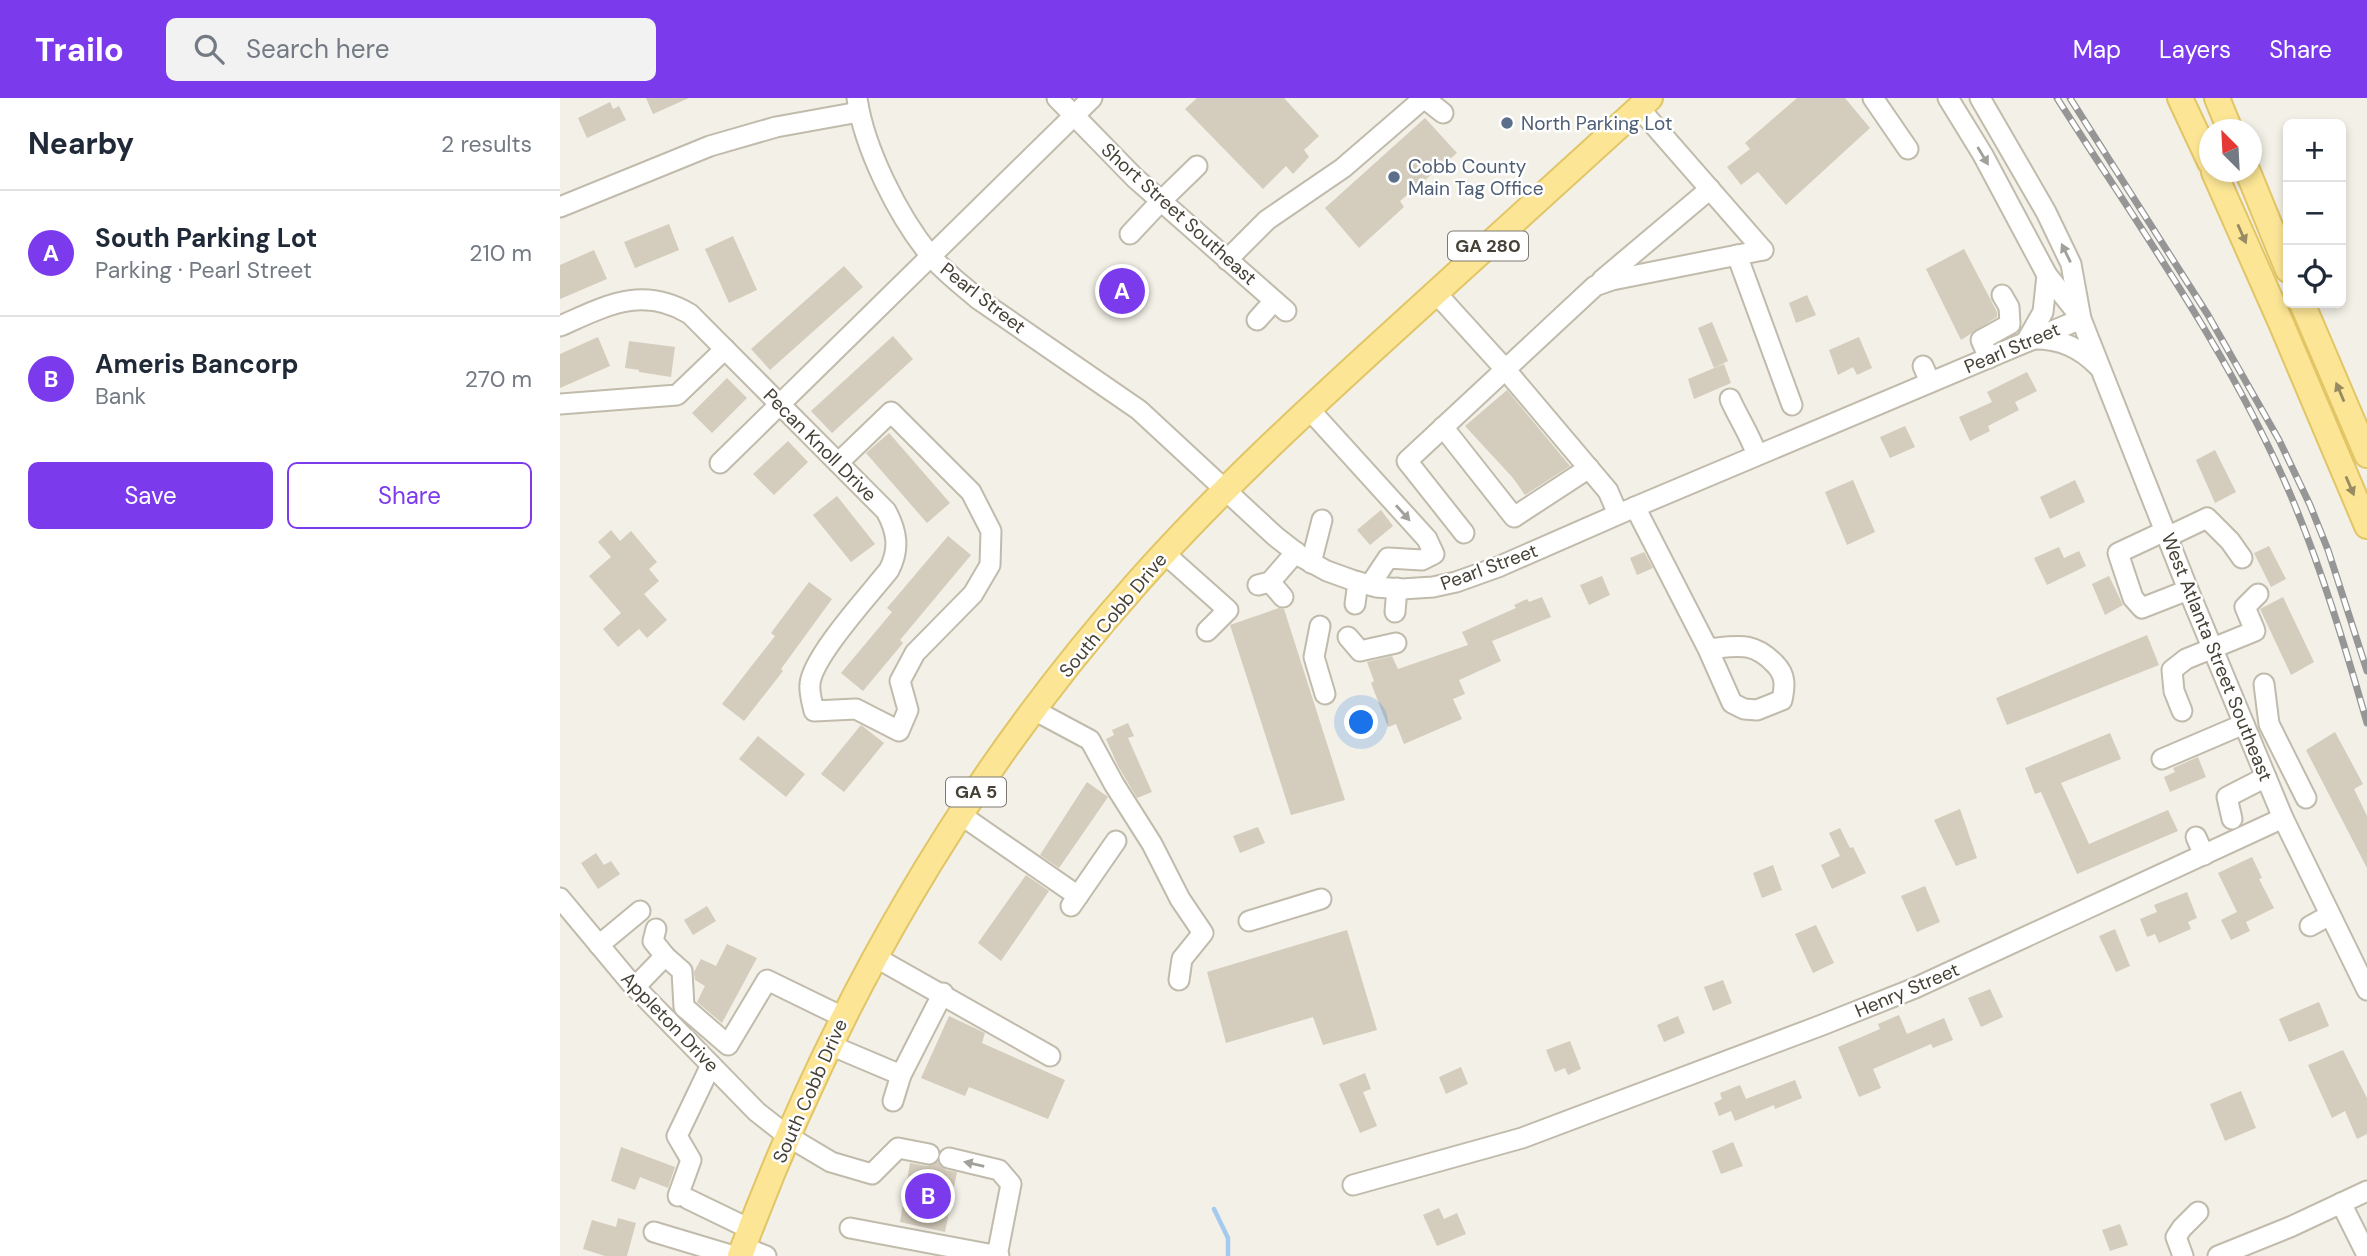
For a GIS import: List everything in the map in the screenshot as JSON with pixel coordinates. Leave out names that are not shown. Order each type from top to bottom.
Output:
[{"type":"main road","points":[[2180,98],[2199,139]]},
{"type":"main road","points":[[2217,98],[2226,119]]},
{"type":"main road","name":"South Cobb Drive","points":[[742,1247],[830,1045],[875,957],[919,879],[1034,710],[1136,585],[1225,488],[1645,103]]},
{"type":"main road","points":[[2218,182],[2367,526]]},
{"type":"main road","points":[[2252,182],[2283,258]]},
{"type":"main road","points":[[2304,308],[2367,455]]},
{"type":"street","name":"Short Street Southeast","points":[[1058,98],[1073,116],[1161,201],[1280,306],[1257,320]]},
{"type":"street","points":[[720,463],[1092,98]]},
{"type":"street","points":[[1227,260],[1268,220],[1343,168],[1424,98],[1443,113]]},
{"type":"street","points":[[1873,98],[1908,149]]},
{"type":"street","name":"West Atlanta Street Southeast","points":[[1948,98],[2000,185],[2047,275],[2081,319]]},
{"type":"street","name":"West Atlanta Street Southeast","points":[[1980,98],[2046,212],[2071,264],[2081,319],[2188,590],[2283,818],[2367,990]]},
{"type":"street","points":[[1595,286],[1612,280],[1763,250],[1710,189],[1645,103]]},
{"type":"street","points":[[560,207],[710,146],[858,105]]},
{"type":"street","name":"Pearl Street","points":[[858,105],[874,155],[894,198],[931,256],[978,299],[1139,410],[1303,558],[1364,583],[1397,588],[1433,587],[1478,575],[1757,455],[1926,374],[1989,358],[2081,319]]},
{"type":"street","points":[[1130,234],[1198,166]]},
{"type":"street","points":[[1464,533],[1407,461],[1595,286],[1710,189]]},
{"type":"street","points":[[1737,255],[1792,405]]},
{"type":"street","points":[[2047,275],[2043,312],[2030,341],[2052,340],[2070,345],[2101,368]]},
{"type":"street","points":[[1436,293],[1627,510],[1708,649]]},
{"type":"street","points":[[1989,358],[1981,340],[2010,324],[2009,307],[2003,295]]},
{"type":"street","name":"Pecan Knoll Drive","points":[[560,326],[611,304],[630,299],[662,301],[690,314],[886,512],[893,524],[897,549],[889,570],[823,653],[810,681],[810,696],[814,711],[856,709],[898,731],[908,710],[900,681],[915,653],[973,594],[990,565],[992,531],[971,492],[891,412],[838,463]]},
{"type":"street","points":[[560,404],[677,395],[725,349]]},
{"type":"street","points":[[1730,399],[1757,455]]},
{"type":"street","points":[[1309,409],[1427,539],[1434,554],[1422,560],[1388,558],[1364,583],[1356,604]]},
{"type":"street","points":[[1443,427],[1514,517],[1589,468]]},
{"type":"street","points":[[2188,590],[2142,608],[2133,598],[2118,552],[2207,518],[2230,541],[2242,558]]},
{"type":"street","points":[[1270,588],[1303,558],[1322,520]]},
{"type":"street","points":[[1164,553],[1228,610],[1208,631]]},
{"type":"street","points":[[1395,612],[1397,588]]},
{"type":"street","points":[[2182,711],[2174,691],[2172,670],[2186,659],[2255,631],[2245,607],[2258,594]]},
{"type":"street","points":[[1320,626],[1314,657],[1325,694]]},
{"type":"street","points":[[1348,637],[1360,651],[1396,643]]},
{"type":"street","points":[[2264,684],[2269,724],[2306,798]]},
{"type":"street","points":[[1034,710],[1090,740],[1152,844],[1180,899],[1203,933],[1182,959],[1179,980]]},
{"type":"street","points":[[2162,758],[2269,724]]},
{"type":"street","points":[[2232,819],[2227,797],[2266,777]]},
{"type":"street","points":[[961,815],[1074,901],[1116,841]]},
{"type":"street","name":"Henry Street","points":[[1353,1185],[1522,1138],[1822,1025],[1915,988],[2200,846],[2283,818]]},
{"type":"street","points":[[1249,921],[1321,899]]},
{"type":"street","name":"Appleton Drive","points":[[562,908],[757,1112],[789,1137],[831,1162],[872,1174],[898,1148],[929,1154]]},
{"type":"street","points":[[599,945],[640,911]]},
{"type":"street","points":[[2310,926],[2330,915]]},
{"type":"street","points":[[656,929],[653,941],[664,956],[682,971],[684,1007],[729,1045],[768,980],[843,1017]]},
{"type":"street","points":[[635,987],[664,956]]},
{"type":"street","points":[[875,957],[943,993],[1050,1056]]},
{"type":"street","points":[[893,1101],[901,1075],[943,993]]},
{"type":"street","points":[[830,1045],[901,1075]]},
{"type":"street","points":[[711,1065],[677,1136],[691,1160],[683,1197],[742,1247]]},
{"type":"street","points":[[850,1228],[998,1256],[1011,1184],[999,1170],[949,1158]]},
{"type":"street","points":[[2218,1256],[2287,1220],[2341,1203],[2367,1191]]},
{"type":"street","points":[[2341,1203],[2367,1255]]},
{"type":"street","points":[[2183,1256],[2176,1237],[2198,1212]]},
{"type":"street","points":[[654,1232],[742,1247],[766,1256]]},
{"type":"building","points":[[646,98],[689,98],[653,114]]},
{"type":"building","points":[[1197,98],[1284,98],[1319,136],[1304,150],[1309,157],[1293,174],[1286,166],[1263,189],[1185,109]]},
{"type":"building","points":[[1797,98],[1845,98],[1870,128],[1786,205],[1758,172],[1741,185],[1727,167],[1750,149],[1745,143]]},
{"type":"building","points":[[610,102],[613,109],[619,106],[626,120],[587,138],[578,118]]},
{"type":"building","name":"Cobb County Main Tag Office","points":[[1425,118],[1457,153],[1400,201],[1404,207],[1359,248],[1325,208]]},
{"type":"building","points":[[669,224],[679,250],[635,268],[624,242]]},
{"type":"building","points":[[733,236],[757,290],[729,303],[705,249]]},
{"type":"building","points":[[1964,249],[1997,312],[1997,317],[1961,340],[1926,269]]},
{"type":"building","points":[[594,250],[607,279],[560,299],[560,265]]},
{"type":"building","points":[[844,266],[863,287],[770,370],[751,349]]},
{"type":"building","points":[[1807,295],[1816,315],[1796,323],[1789,303]]},
{"type":"building","points":[[1712,322],[1728,361],[1714,368],[1698,328]]},
{"type":"building","points":[[893,336],[913,359],[832,433],[811,411]]},
{"type":"building","points":[[598,337],[610,366],[560,388],[560,354]]},
{"type":"building","points":[[1859,337],[1872,368],[1857,375],[1853,367],[1838,375],[1829,350]]},
{"type":"building","points":[[629,341],[675,347],[671,377],[625,368]]},
{"type":"building","points":[[1724,364],[1731,383],[1694,399],[1688,379]]},
{"type":"building","points":[[2027,372],[2037,391],[2015,402],[2019,410],[1988,426],[1990,431],[1970,441],[1959,417],[1992,402],[1987,392]]},
{"type":"building","points":[[727,378],[747,398],[712,433],[692,413]]},
{"type":"building","points":[[1507,390],[1570,466],[1525,495],[1465,426]]},
{"type":"building","points":[[1905,426],[1915,447],[1890,458],[1880,437]]},
{"type":"building","points":[[889,433],[950,503],[927,523],[866,453]]},
{"type":"building","points":[[788,441],[808,462],[774,495],[753,474]]},
{"type":"building","points":[[2215,450],[2236,492],[2215,503],[2196,460]]},
{"type":"building","points":[[1853,480],[1875,532],[1847,545],[1825,492]]},
{"type":"building","points":[[2075,480],[2085,502],[2050,519],[2040,497]]},
{"type":"building","points":[[837,496],[875,544],[851,562],[813,515]]},
{"type":"building","points":[[1381,510],[1393,526],[1370,545],[1357,530]]},
{"type":"building","points":[[611,530],[620,541],[631,531],[657,562],[649,569],[659,581],[644,594],[667,620],[647,638],[639,629],[618,647],[603,629],[621,613],[589,576],[611,557],[598,542]]},
{"type":"building","points":[[948,536],[971,555],[900,640],[903,643],[863,691],[841,673],[892,612],[887,608]]},
{"type":"building","points":[[2269,546],[2286,579],[2271,587],[2254,553]]},
{"type":"building","points":[[2059,547],[2064,558],[2079,551],[2086,566],[2047,585],[2034,558]]},
{"type":"building","points":[[1644,552],[1653,568],[1637,575],[1630,558]]},
{"type":"building","points":[[1602,576],[1610,595],[1589,605],[1580,585]]},
{"type":"building","points":[[2109,576],[2123,605],[2105,615],[2092,584]]},
{"type":"building","points":[[809,582],[832,599],[781,669],[783,671],[744,721],[722,704],[775,636],[771,633]]},
{"type":"building","points":[[1542,597],[1551,617],[1492,641],[1501,661],[1459,680],[1465,694],[1453,699],[1462,719],[1404,744],[1396,724],[1388,727],[1371,683],[1374,681],[1367,662],[1392,656],[1398,669],[1468,645],[1462,632],[1516,608],[1514,605],[1527,599],[1529,602]]},
{"type":"building","points":[[2283,597],[2314,662],[2291,675],[2260,609]]},
{"type":"building","points":[[1279,608],[1284,609],[1345,800],[1291,815],[1230,625]]},
{"type":"building","points":[[2147,635],[2159,665],[2007,725],[1996,698]]},
{"type":"building","points":[[1128,723],[1134,736],[1128,738],[1152,792],[1137,798],[1106,739],[1114,735],[1112,730]]},
{"type":"building","points":[[861,725],[884,743],[844,792],[821,774]]},
{"type":"building","points":[[2335,732],[2363,784],[2354,789],[2367,816],[2367,868],[2306,750]]},
{"type":"building","points":[[2110,733],[2121,759],[2061,783],[2089,844],[2168,810],[2178,831],[2077,874],[2041,792],[2035,794],[2025,768]]},
{"type":"building","points":[[758,736],[805,774],[786,797],[739,759]]},
{"type":"building","points":[[2198,757],[2206,777],[2170,792],[2164,777],[2175,772],[2173,768]]},
{"type":"building","points":[[1087,782],[1108,797],[1059,868],[1040,855]]},
{"type":"building","points":[[1960,809],[1977,858],[1956,866],[1934,820]]},
{"type":"building","points":[[1258,827],[1265,843],[1240,853],[1233,836]]},
{"type":"building","points":[[1840,828],[1866,873],[1832,889],[1821,865],[1840,856],[1829,833]]},
{"type":"building","points":[[596,853],[604,865],[611,861],[620,874],[598,889],[581,863]]},
{"type":"building","points":[[2252,857],[2262,878],[2259,879],[2274,908],[2246,922],[2250,931],[2231,940],[2221,920],[2237,912],[2218,873]]},
{"type":"building","points":[[1773,865],[1782,890],[1762,898],[1753,873]]},
{"type":"building","points":[[1026,875],[1049,891],[1001,961],[978,943]]},
{"type":"building","points":[[1925,886],[1940,922],[1917,932],[1901,896]]},
{"type":"building","points":[[2187,892],[2197,918],[2188,922],[2191,929],[2159,943],[2155,934],[2147,937],[2140,919],[2157,912],[2154,905]]},
{"type":"building","points":[[707,906],[716,921],[693,935],[684,920]]},
{"type":"building","points":[[1816,925],[1834,963],[1813,973],[1795,934]]},
{"type":"building","points":[[2115,929],[2130,966],[2116,972],[2099,936]]},
{"type":"building","points":[[1347,930],[1377,1030],[1323,1045],[1313,1017],[1226,1043],[1207,972]]},
{"type":"building","points":[[727,944],[757,958],[722,1023],[697,1002],[705,986],[695,980],[694,972],[701,959],[716,966]]},
{"type":"building","points":[[1723,980],[1732,1003],[1713,1011],[1704,987]]},
{"type":"building","points":[[1990,989],[2003,1017],[1981,1027],[1968,998]]},
{"type":"building","points":[[2319,1002],[2329,1026],[2289,1042],[2279,1019]]},
{"type":"building","points":[[1899,1015],[1907,1034],[1944,1018],[1953,1040],[1933,1048],[1931,1044],[1873,1069],[1881,1088],[1859,1097],[1838,1047],[1880,1029],[1878,1024]]},
{"type":"building","points":[[949,1016],[985,1033],[982,1043],[1065,1080],[1048,1119],[969,1087],[965,1096],[921,1078]]},
{"type":"building","points":[[1678,1016],[1685,1033],[1664,1042],[1657,1025]]},
{"type":"building","points":[[1570,1041],[1581,1069],[1568,1075],[1565,1068],[1555,1072],[1546,1050]]},
{"type":"building","points":[[2343,1050],[2367,1098],[2367,1134],[2357,1139],[2345,1111],[2332,1118],[2308,1065]]},
{"type":"building","points":[[1461,1067],[1468,1084],[1446,1094],[1439,1077]]},
{"type":"building","points":[[1365,1073],[1371,1089],[1363,1092],[1377,1126],[1360,1133],[1339,1084]]},
{"type":"building","points":[[1795,1080],[1802,1098],[1775,1109],[1774,1105],[1735,1121],[1731,1111],[1719,1116],[1714,1103],[1722,1099],[1720,1093],[1740,1085],[1746,1099]]},
{"type":"building","points":[[2241,1091],[2256,1128],[2225,1141],[2210,1104]]},
{"type":"building","points":[[1733,1142],[1743,1166],[1721,1174],[1712,1151]]},
{"type":"building","points":[[621,1147],[675,1167],[668,1188],[640,1177],[635,1190],[611,1181]]},
{"type":"building","points":[[938,1162],[946,1170],[957,1172],[945,1232],[900,1222],[910,1163],[927,1166]]},
{"type":"building","points":[[1439,1208],[1444,1219],[1457,1213],[1466,1234],[1437,1246],[1423,1215]]},
{"type":"building","points":[[618,1218],[636,1223],[627,1256],[605,1256],[583,1249],[592,1220],[616,1227]]},
{"type":"building","points":[[2120,1224],[2128,1245],[2110,1251],[2102,1230]]},
{"type":"waterway","points":[[1214,1209],[1228,1238],[1228,1256]]},
{"type":"railway","points":[[2057,98],[2182,292],[2241,392],[2267,444],[2313,552],[2367,723]]},
{"type":"railway","points":[[2070,98],[2208,315],[2279,440],[2328,550],[2367,671]]},
{"type":"place","name":"North Parking Lot","points":[[1507,123]]},
{"type":"place","name":"Cobb County Main Tag Office","points":[[1394,177]]},
{"type":"place","name":"South Parking Lot","points":[[1122,291]]},
{"type":"place","name":"Ameris Bancorp","points":[[928,1196]]}]
